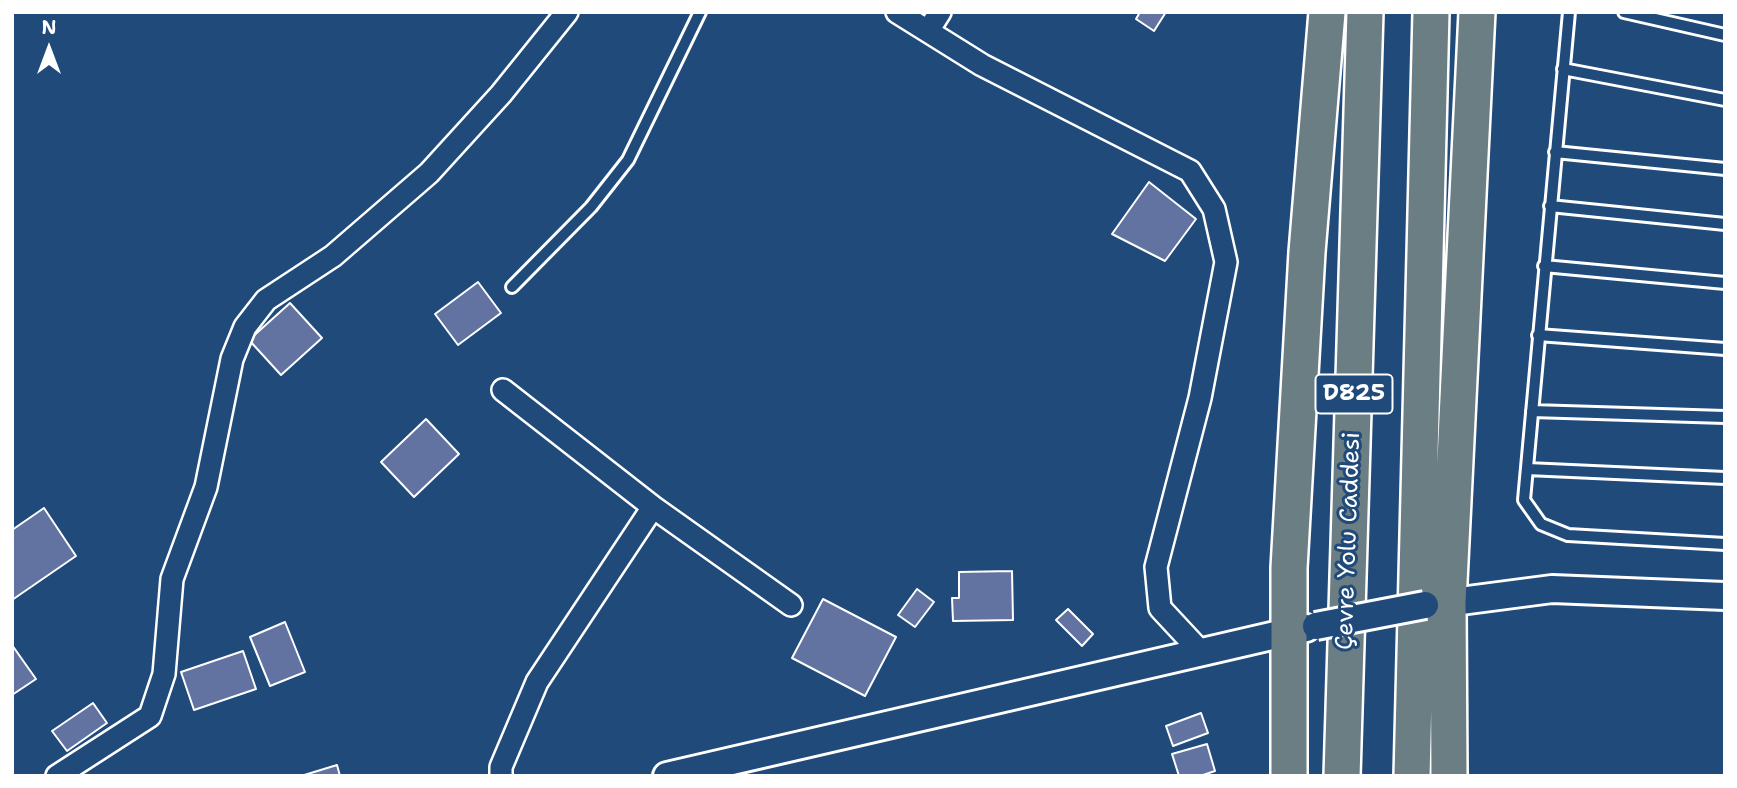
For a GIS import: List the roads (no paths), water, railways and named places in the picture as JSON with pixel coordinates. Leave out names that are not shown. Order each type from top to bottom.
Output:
[{"type":"highway","points":[[1289,776],[1303,629],[1289,568],[1306,265],[1327,12]]},
{"type":"highway","name":"Çevre Yolu Caddesi","points":[[1342,776],[1365,12]]},
{"type":"highway","name":"D825","points":[[1412,776],[1431,12]]},
{"type":"highway","points":[[1449,776],[1437,604],[1477,12]]},
{"type":"street","points":[[57,776],[150,716],[164,674],[172,579],[206,487],[232,359],[245,327],[265,300],[333,256],[429,173],[501,94],[567,12]]},
{"type":"street","points":[[897,12],[982,65],[1190,171],[1214,209],[1226,262],[1200,398],[1156,567],[1160,608],[1200,651]]},
{"type":"street","points":[[928,32],[940,12]]},
{"type":"street","points":[[503,390],[653,507],[791,606]]},
{"type":"street","points":[[501,776],[501,766],[537,682],[653,507]]},
{"type":"street","points":[[667,776],[1200,651],[1437,604],[1552,589],[1725,596]]},
{"type":"lane","points":[[512,287],[591,207],[628,160],[699,12]]},
{"type":"lane","points":[[1569,12],[1524,500],[1541,524],[1568,536],[1725,544]]},
{"type":"lane","points":[[1624,12],[1725,35]]},
{"type":"lane","points":[[1563,69],[1725,100]]},
{"type":"lane","points":[[1555,152],[1725,169]]},
{"type":"lane","points":[[1550,206],[1725,224]]},
{"type":"lane","points":[[1544,266],[1725,283]]},
{"type":"lane","points":[[1538,335],[1725,349]]},
{"type":"lane","points":[[1532,411],[1725,417]]},
{"type":"lane","points":[[1527,469],[1725,478]]}]
